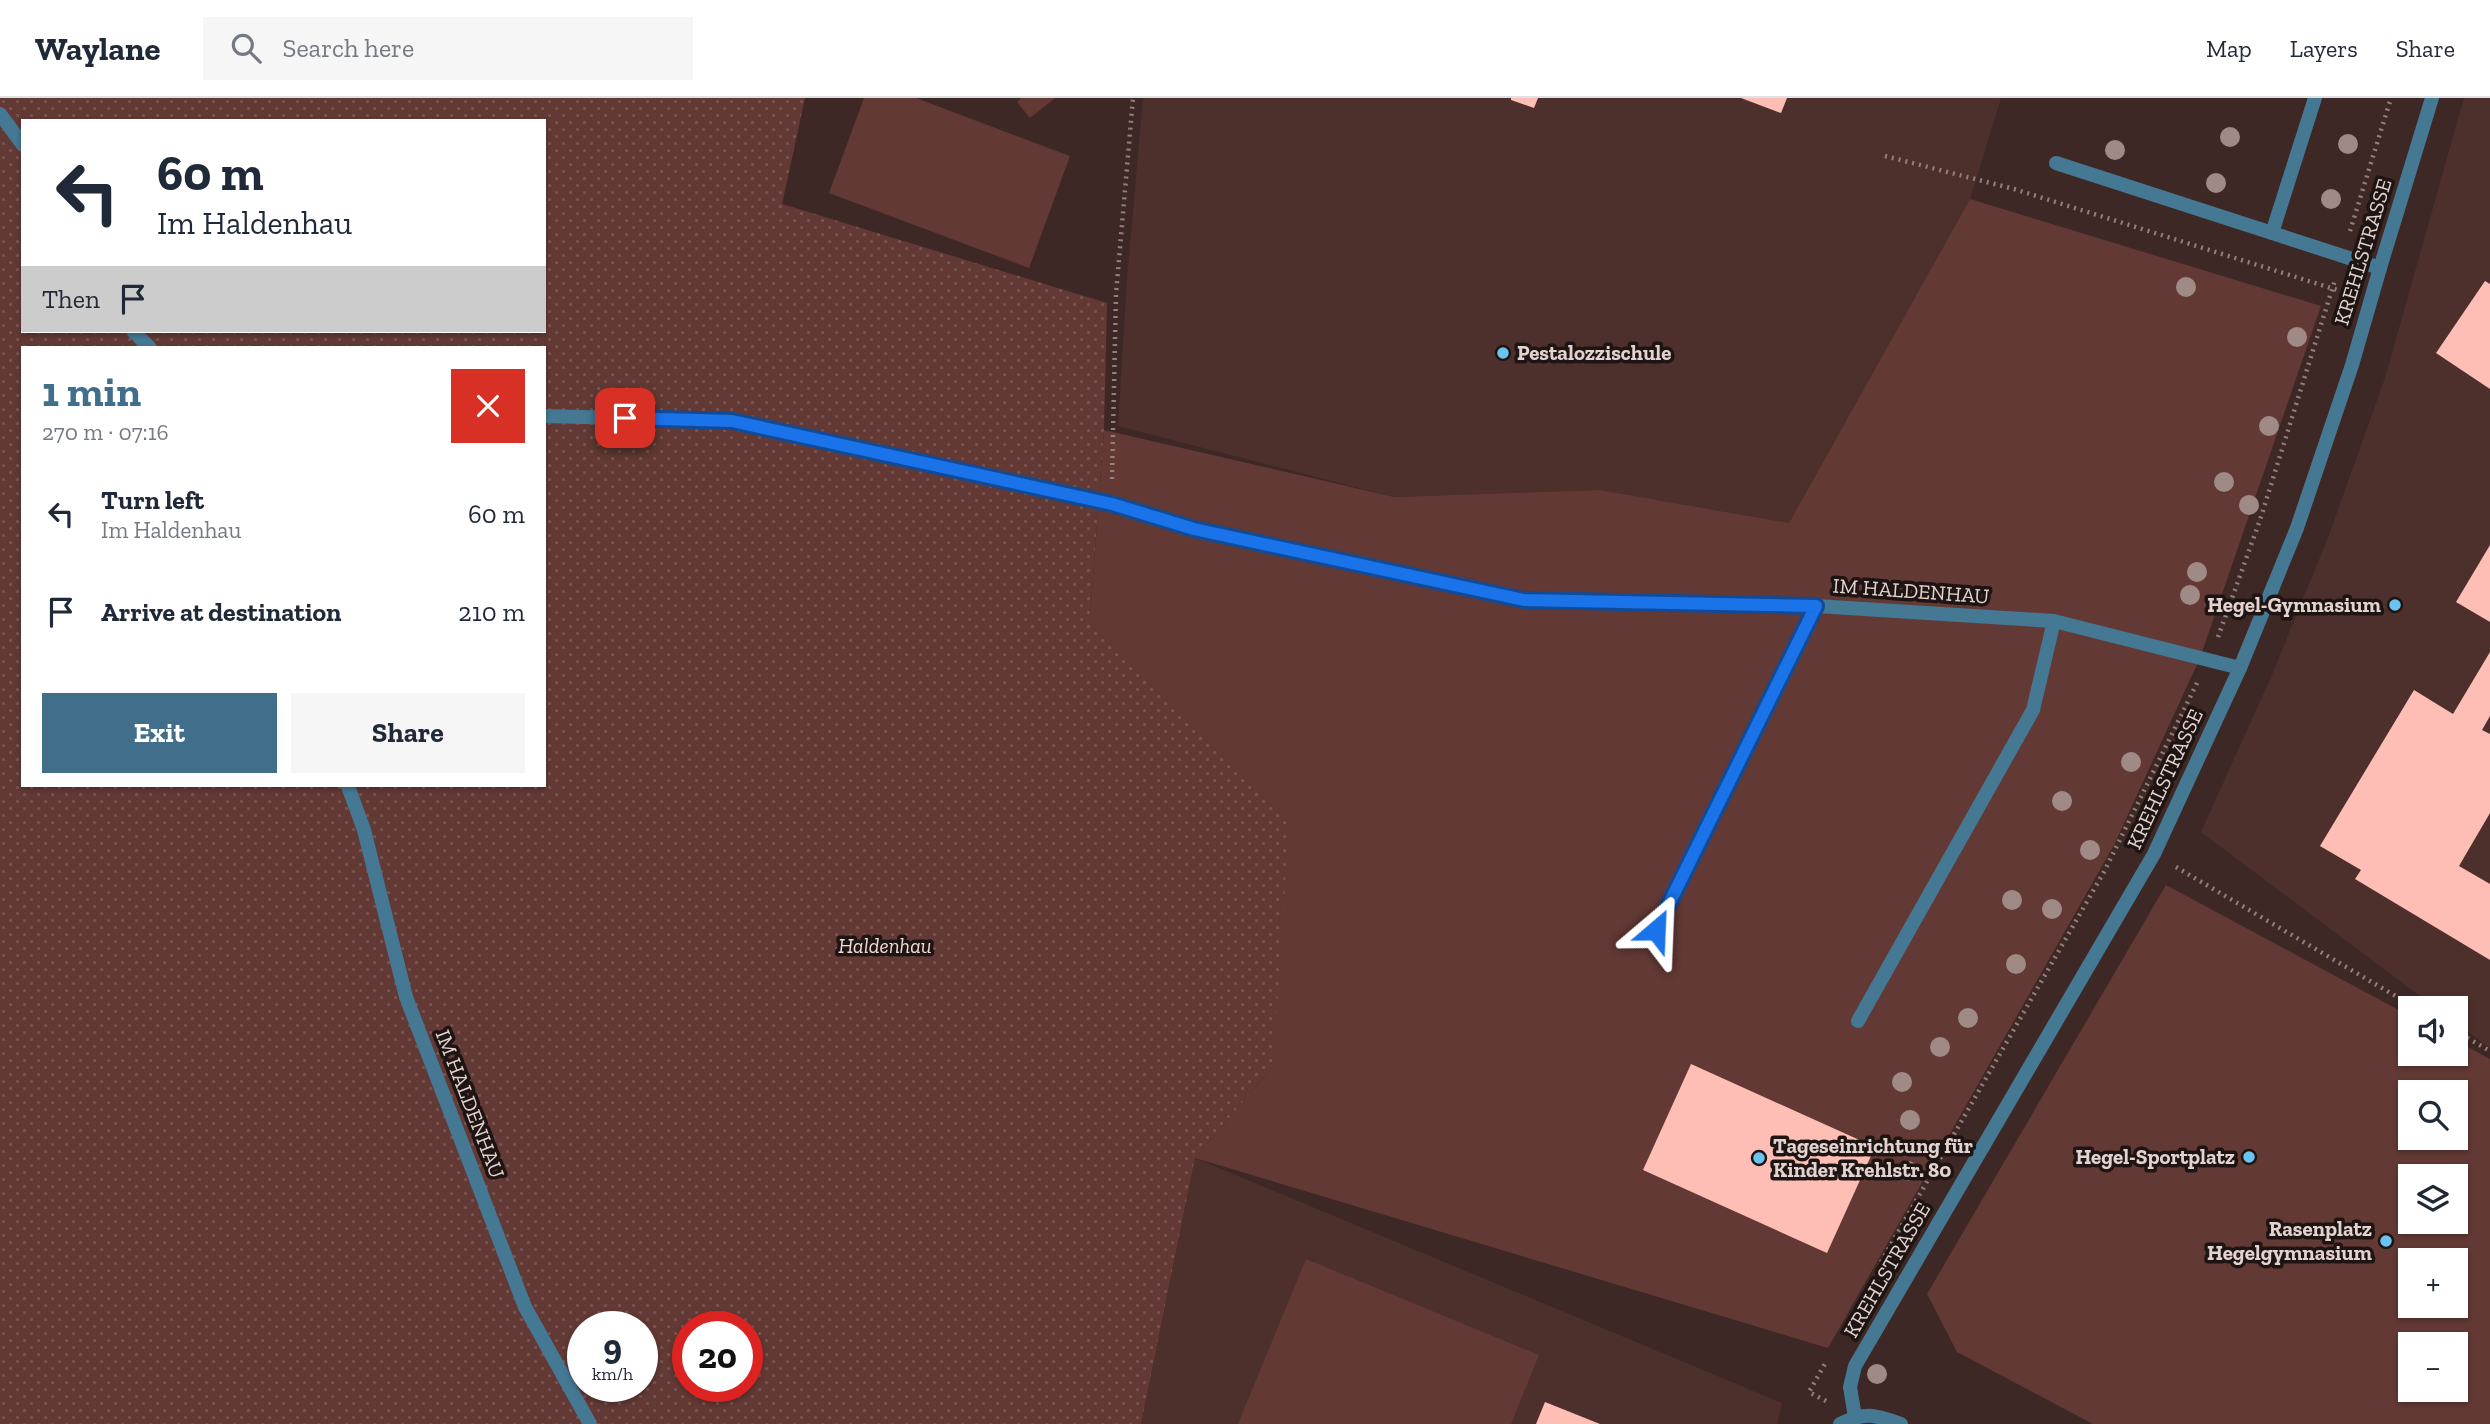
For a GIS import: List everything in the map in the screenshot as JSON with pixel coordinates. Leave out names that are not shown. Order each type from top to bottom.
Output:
[{"type":"street","points":[[2272,233],[2315,98]]},
{"type":"street","name":"KREHLSTRASSE","points":[[1855,1417],[1850,1387],[1855,1366],[2154,854],[2241,668],[2297,528],[2352,365],[2432,98]]},
{"type":"street","points":[[0,114],[21,142]]},
{"type":"street","points":[[2056,163],[2380,268]]},
{"type":"street","points":[[136,333],[148,346]]},
{"type":"street","name":"IM HALDENHAU","points":[[546,416],[732,421],[1112,504],[1194,529],[1524,600],[1816,606],[2054,621],[2241,668]]},
{"type":"street","points":[[1656,930],[1816,606]]},
{"type":"street","points":[[1858,1021],[2033,710],[2054,621]]},
{"type":"street","name":"IM HALDENHAU","points":[[348,787],[364,831],[406,997],[525,1307],[590,1424]]},
{"type":"street","points":[[1840,1424],[1855,1417],[1873,1414],[1901,1424]]},
{"type":"path","points":[[1112,504],[1115,294],[1133,98]]},
{"type":"path","points":[[1879,1265],[2105,870],[2209,660],[2260,520],[2391,98]]},
{"type":"path","points":[[1885,156],[2014,189],[2370,300]]},
{"type":"path","points":[[2154,854],[2398,997]]},
{"type":"path","points":[[2468,1038],[2490,1051]]},
{"type":"path","points":[[1828,1358],[1809,1392],[1855,1417]]},
{"type":"shaded area","name":"Pestalozzischule","points":[[1143,98],[2001,98],[1970,199],[1789,523],[1600,490],[1394,497],[1118,426],[1127,280]]},
{"type":"shaded area","name":"Hegel-Gymnasium","points":[[2464,98],[2490,98],[2490,1048],[2468,1032],[2468,996],[2420,996],[2201,832],[2272,675],[2329,535],[2385,378]]},
{"type":"shaded area","points":[[1195,1158],[1782,1403],[1777,1424],[1141,1424]]},
{"type":"green space","name":"Haldenhau","points":[[0,98],[805,98],[782,204],[1107,303],[1104,430],[1090,616],[1289,821],[1273,1066],[1195,1158],[1141,1424],[0,1424]]},
{"type":"green space","points":[[864,98],[916,98],[1070,156],[1029,268],[829,193]]},
{"type":"green space","points":[[1021,98],[1055,98],[1030,118],[1017,102]]},
{"type":"green space","points":[[1970,199],[2321,306],[2200,658],[2114,845],[1828,1348],[1195,1158],[1273,1066],[1090,616],[1104,430],[1394,497],[1600,490],[1789,523]]},
{"type":"green space","name":"Hegel-Sportplatz","points":[[2166,885],[2398,1010],[2398,1066],[2468,1066],[2468,1047],[2490,1059],[2490,1424],[2093,1424],[1957,1352],[1927,1294]]},
{"type":"green space","points":[[1306,1259],[1539,1355],[1511,1424],[1238,1424]]},
{"type":"building","points":[[1511,98],[1538,98],[1534,108]]},
{"type":"building","points":[[1741,98],[1787,98],[1781,113]]},
{"type":"building","points":[[2485,281],[2490,284],[2490,389],[2436,353]]},
{"type":"building","points":[[2490,545],[2490,622],[2456,602]]},
{"type":"building","points":[[2490,652],[2490,716],[2482,730],[2490,734],[2490,813],[2459,866],[2490,884],[2490,960],[2355,879],[2361,870],[2320,846],[2414,690],[2453,714]]},
{"type":"building","name":"Tageseinrichtung für Kinder Krehlstr. 80","points":[[1691,1064],[1875,1147],[1827,1253],[1643,1170]]},
{"type":"building","points":[[1545,1402],[1600,1424],[1536,1424]]},
{"type":"place","name":"Pestalozzischule","points":[[1503,353]]},
{"type":"place","name":"Hegel-Gymnasium","points":[[2395,605]]},
{"type":"place","name":"Hegel-Sportplatz","points":[[2249,1157]]},
{"type":"place","name":"Tageseinrichtung für Kinder Krehlstr. 80","points":[[1759,1158]]},
{"type":"place","name":"Rasenplatz Hegelgymnasium","points":[[2386,1241]]},
{"type":"route","points":[[625,418],[732,421],[1112,504],[1194,529],[1524,600],[1816,606],[1656,930]]}]
